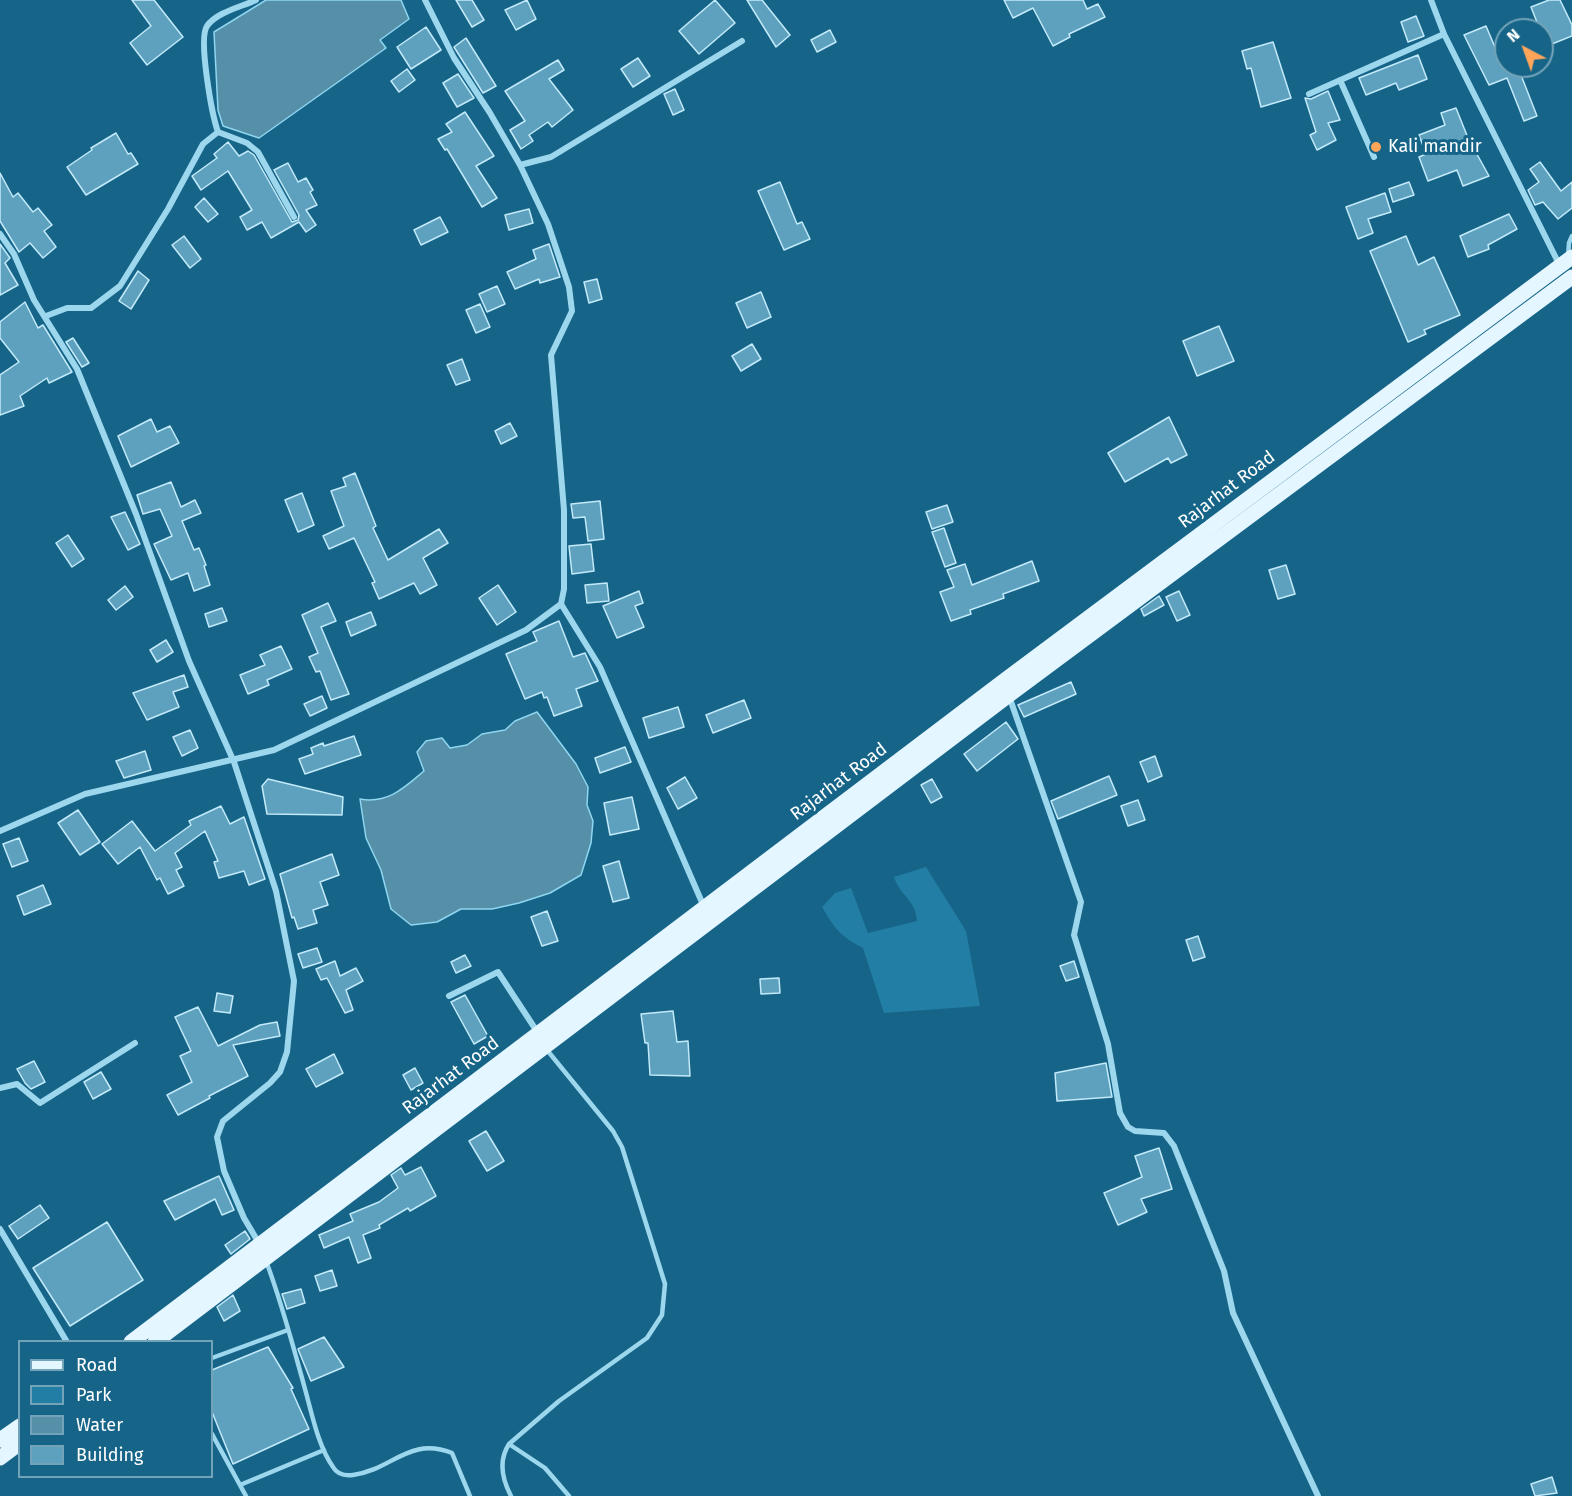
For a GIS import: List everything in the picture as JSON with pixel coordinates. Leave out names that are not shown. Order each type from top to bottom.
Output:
[{"type":"main road","name":"Rajarhat Road","points":[[156,1340],[266,1259],[1014,673],[1567,261]]},
{"type":"main road","name":"Rajarhat Road","points":[[706,916],[1009,695],[1572,277]]},
{"type":"main road","name":"Rajarhat Road","points":[[132,1340],[259,1244],[542,1041]]},
{"type":"main road","points":[[0,1440],[18,1427]]},
{"type":"main road","points":[[0,1458],[18,1444]]},
{"type":"street","points":[[256,0],[214,18],[205,28],[204,41],[211,112],[218,132],[247,143],[258,152],[294,217]]},
{"type":"street","points":[[0,831],[85,794],[234,762],[274,750],[515,635],[548,617],[561,604],[564,590],[564,510],[551,355],[572,311],[569,287],[548,224],[520,165],[490,112],[454,58],[425,0]]},
{"type":"street","points":[[1431,0],[1444,34],[1567,261]]},
{"type":"street","points":[[1309,94],[1444,34]]},
{"type":"street","points":[[520,165],[550,157],[742,41]]},
{"type":"street","points":[[1340,80],[1374,157]]},
{"type":"street","points":[[45,316],[68,308],[91,308],[120,286],[168,209],[203,144],[218,132]]},
{"type":"street","points":[[0,234],[14,254],[34,300],[77,369],[136,514],[189,661],[234,762],[276,891],[294,981],[287,1052],[280,1072],[270,1083],[223,1121],[217,1137],[224,1171],[244,1218],[266,1259]]},
{"type":"street","points":[[561,604],[600,667],[706,916]]},
{"type":"street","points":[[1009,695],[1081,902],[1074,935],[1108,1044],[1124,1121],[1135,1131],[1164,1133],[1174,1146],[1224,1271],[1233,1313],[1317,1496]]},
{"type":"street","points":[[449,996],[498,972],[542,1041]]},
{"type":"street","points":[[0,1088],[17,1084],[40,1103],[135,1043]]},
{"type":"street","points":[[0,1229],[66,1340]]},
{"type":"lane","points":[[1567,261],[1572,236]]},
{"type":"lane","points":[[511,1496],[502,1469],[504,1452],[509,1444],[559,1401],[647,1338],[662,1315],[665,1284],[622,1147],[613,1131],[542,1041]]},
{"type":"lane","points":[[266,1259],[324,1450],[333,1467],[340,1474],[351,1476],[371,1471],[415,1449],[435,1447],[452,1453],[470,1496]]},
{"type":"lane","points":[[213,1358],[288,1330]]},
{"type":"lane","points":[[213,1436],[246,1496]]},
{"type":"lane","points":[[509,1444],[545,1468],[569,1496]]},
{"type":"lane","points":[[240,1485],[324,1450]]},
{"type":"green space","points":[[926,867],[966,931],[980,1006],[884,1013],[863,948],[839,931],[822,907],[835,893],[851,888],[868,933],[917,921],[914,908],[894,877]]},
{"type":"water","points":[[266,0],[401,0],[409,19],[380,40],[386,48],[259,138],[223,126],[218,110],[214,32]]},
{"type":"water","points":[[537,712],[576,764],[588,787],[587,805],[593,821],[591,843],[581,875],[550,893],[519,903],[492,909],[461,909],[437,922],[411,925],[391,909],[381,870],[366,838],[360,799],[387,797],[402,789],[424,771],[417,752],[426,741],[442,738],[450,748],[467,745],[482,734],[505,730],[515,721]]},
{"type":"building","points":[[132,0],[154,0],[183,37],[147,65],[130,43],[151,26]]},
{"type":"building","points":[[456,0],[472,0],[484,20],[472,27]]},
{"type":"building","points":[[527,0],[536,19],[516,30],[505,10]]},
{"type":"building","points":[[715,0],[735,23],[699,54],[679,31]]},
{"type":"building","points":[[747,0],[762,0],[790,35],[776,47]]},
{"type":"building","points":[[1004,0],[1083,0],[1087,9],[1098,4],[1105,17],[1069,34],[1070,37],[1053,46],[1033,8],[1013,18]]},
{"type":"building","points":[[1549,0],[1560,0],[1572,25],[1572,36],[1554,43],[1554,18],[1535,18],[1531,7]]},
{"type":"building","points":[[1416,16],[1424,36],[1408,42],[1401,22]]},
{"type":"building","points":[[1486,26],[1494,45],[1494,78],[1507,78],[1489,85],[1464,35]]},
{"type":"building","points":[[426,27],[441,50],[411,69],[397,47]]},
{"type":"building","points":[[830,30],[836,42],[817,52],[811,40]]},
{"type":"building","points":[[466,38],[496,86],[483,93],[454,47]]},
{"type":"building","points":[[1273,42],[1291,98],[1261,107],[1251,68],[1247,69],[1242,51]]},
{"type":"building","points":[[1418,55],[1427,79],[1399,90],[1396,83],[1366,95],[1359,78]]},
{"type":"building","points":[[638,58],[650,76],[633,87],[621,69]]},
{"type":"building","points":[[558,60],[564,70],[549,79],[573,110],[552,127],[548,122],[529,135],[533,141],[521,149],[510,130],[525,121],[505,91]]},
{"type":"building","points":[[407,69],[415,80],[399,92],[391,81]]},
{"type":"building","points":[[458,74],[474,98],[457,107],[443,83]]},
{"type":"building","points":[[1507,78],[1522,78],[1537,116],[1524,121]]},
{"type":"building","points":[[675,89],[684,110],[673,115],[664,94]]},
{"type":"building","points":[[1328,91],[1340,120],[1328,123],[1336,140],[1317,150],[1310,135],[1316,132],[1305,98],[1311,99]]},
{"type":"building","points":[[1456,108],[1468,138],[1489,176],[1463,186],[1457,170],[1428,181],[1419,157],[1426,154],[1419,135],[1445,125],[1441,113]]},
{"type":"building","points":[[465,112],[494,156],[476,166],[497,198],[482,207],[447,149],[445,150],[438,139],[452,132],[446,124]]},
{"type":"building","points":[[116,133],[128,154],[131,153],[138,164],[86,195],[67,167],[92,150],[91,148]]},
{"type":"building","points":[[228,142],[239,156],[248,151],[254,155],[292,222],[298,220],[299,215],[274,170],[288,163],[298,182],[306,178],[313,190],[310,192],[317,205],[306,210],[316,225],[306,232],[299,222],[271,238],[262,222],[247,230],[240,217],[252,210],[228,171],[201,190],[192,176],[217,158],[214,154]]},
{"type":"building","points":[[1540,162],[1561,191],[1572,182],[1572,208],[1558,219],[1543,202],[1535,205],[1528,190],[1539,182],[1530,169]]},
{"type":"building","points":[[0,173],[13,197],[18,193],[33,212],[38,208],[52,225],[44,231],[56,247],[43,258],[30,243],[19,252],[0,221]]},
{"type":"building","points":[[780,182],[797,224],[802,222],[810,239],[784,250],[758,191]]},
{"type":"building","points":[[1409,182],[1414,195],[1393,202],[1389,189]]},
{"type":"building","points":[[1385,193],[1391,212],[1368,219],[1373,233],[1358,239],[1346,207]]},
{"type":"building","points":[[204,198],[218,214],[208,222],[195,207]]},
{"type":"building","points":[[529,209],[533,223],[509,230],[505,215]]},
{"type":"building","points":[[1509,214],[1517,229],[1488,245],[1489,249],[1468,257],[1460,236]]},
{"type":"building","points":[[440,217],[448,232],[421,245],[414,230]]},
{"type":"building","points":[[184,236],[201,259],[190,268],[172,245]]},
{"type":"building","points":[[1406,236],[1418,265],[1434,257],[1460,315],[1424,330],[1426,334],[1408,342],[1370,251]]},
{"type":"building","points":[[0,244],[10,258],[5,263],[18,285],[0,295]]},
{"type":"building","points":[[549,244],[560,277],[540,283],[539,279],[515,289],[507,272],[536,259],[533,250]]},
{"type":"building","points":[[138,271],[149,280],[131,309],[119,301]]},
{"type":"building","points":[[597,279],[602,299],[589,303],[584,282]]},
{"type":"building","points":[[497,286],[505,304],[487,312],[479,294]]},
{"type":"building","points":[[761,292],[771,317],[747,328],[736,303]]},
{"type":"building","points":[[25,302],[38,328],[43,325],[72,372],[49,383],[47,378],[20,396],[24,406],[0,415],[0,375],[19,362],[0,338],[0,322]]},
{"type":"building","points":[[480,304],[490,327],[476,333],[466,310]]},
{"type":"building","points":[[1219,326],[1234,361],[1197,376],[1183,341]]},
{"type":"building","points":[[73,338],[89,363],[82,367],[66,342]]},
{"type":"building","points":[[752,344],[761,359],[741,371],[732,356]]},
{"type":"building","points":[[462,359],[470,380],[456,385],[447,365]]},
{"type":"building","points":[[1169,417],[1187,455],[1171,463],[1168,458],[1125,482],[1108,453]]},
{"type":"building","points":[[151,419],[157,432],[170,426],[179,443],[131,467],[118,436]]},
{"type":"building","points":[[510,423],[517,436],[501,444],[495,431]]},
{"type":"building","points":[[355,473],[376,526],[373,528],[388,560],[439,529],[448,543],[423,558],[437,585],[420,594],[414,583],[379,599],[372,583],[375,582],[354,538],[329,549],[323,536],[344,526],[331,491],[346,486],[343,478]]},
{"type":"building","points":[[171,482],[181,507],[195,500],[201,513],[182,521],[194,550],[199,548],[206,565],[204,566],[210,585],[194,591],[188,573],[171,580],[154,544],[172,536],[160,509],[143,514],[137,495]]},
{"type":"building","points":[[302,493],[314,525],[298,532],[285,500]]},
{"type":"building","points":[[600,501],[604,539],[588,541],[585,517],[573,518],[571,504]]},
{"type":"building","points":[[947,505],[953,522],[932,529],[926,512]]},
{"type":"building","points":[[125,512],[140,544],[128,550],[111,517]]},
{"type":"building","points":[[944,528],[956,563],[945,567],[932,532]]},
{"type":"building","points":[[68,535],[84,559],[72,567],[56,543]]},
{"type":"building","points":[[591,544],[594,571],[572,574],[569,546]]},
{"type":"building","points":[[1032,561],[1039,581],[1003,594],[1004,598],[970,610],[971,614],[951,621],[940,592],[954,587],[947,570],[965,564],[972,585]]},
{"type":"building","points":[[1286,565],[1295,594],[1278,599],[1269,570]]},
{"type":"building","points":[[607,583],[609,601],[587,603],[585,585]]},
{"type":"building","points":[[498,585],[516,612],[497,625],[479,598]]},
{"type":"building","points":[[125,586],[133,597],[116,610],[108,600]]},
{"type":"building","points":[[639,591],[643,603],[635,606],[644,627],[617,638],[603,606]]},
{"type":"building","points":[[1179,591],[1190,615],[1177,621],[1166,597]]},
{"type":"building","points":[[1159,596],[1164,605],[1144,616],[1141,609]]},
{"type":"building","points":[[328,603],[336,621],[321,627],[349,694],[331,700],[320,671],[316,672],[309,657],[318,653],[302,615]]},
{"type":"building","points":[[222,608],[227,621],[209,627],[205,614]]},
{"type":"building","points":[[371,612],[376,625],[351,636],[346,622]]},
{"type":"building","points":[[559,621],[573,657],[585,653],[598,681],[576,689],[582,706],[554,716],[547,697],[544,698],[542,692],[525,699],[506,654],[537,641],[533,632]]},
{"type":"building","points":[[166,640],[173,652],[157,662],[150,650]]},
{"type":"building","points":[[281,646],[292,669],[267,680],[269,685],[248,694],[240,675],[265,665],[260,655]]},
{"type":"building","points":[[184,675],[188,687],[173,692],[179,707],[147,720],[133,693]]},
{"type":"building","points":[[1071,682],[1076,694],[1024,717],[1018,705]]},
{"type":"building","points":[[322,696],[327,708],[310,716],[304,704]]},
{"type":"building","points":[[744,700],[751,718],[713,733],[706,715]]},
{"type":"building","points":[[678,707],[684,727],[649,738],[643,718]]},
{"type":"building","points":[[1006,722],[1018,739],[977,771],[964,754]]},
{"type":"building","points":[[190,730],[198,748],[182,756],[173,737]]},
{"type":"building","points":[[354,736],[361,755],[305,774],[299,759],[313,754],[311,748]]},
{"type":"building","points":[[625,747],[631,762],[600,773],[595,758]]},
{"type":"building","points":[[145,751],[151,770],[124,778],[116,761]]},
{"type":"building","points":[[1155,756],[1162,776],[1148,782],[1140,762]]},
{"type":"building","points":[[1109,776],[1117,795],[1058,819],[1051,801]]},
{"type":"building","points":[[685,777],[697,798],[678,809],[667,788]]},
{"type":"building","points":[[268,779],[343,797],[342,815],[267,814],[262,786]]},
{"type":"building","points":[[932,779],[942,797],[931,803],[921,785]]},
{"type":"building","points":[[632,797],[639,829],[610,835],[604,803]]},
{"type":"building","points":[[1138,800],[1145,820],[1128,826],[1121,806]]},
{"type":"building","points":[[221,806],[230,824],[244,817],[265,879],[249,885],[244,871],[219,878],[214,862],[218,861],[205,831],[175,853],[182,867],[176,870],[184,886],[168,894],[160,878],[157,880],[140,847],[118,864],[102,844],[132,821],[155,851],[191,825],[189,821]]},
{"type":"building","points":[[78,810],[100,842],[80,855],[58,823]]},
{"type":"building","points":[[19,838],[28,861],[12,867],[3,844]]},
{"type":"building","points":[[332,854],[339,875],[320,882],[328,905],[313,910],[317,923],[298,929],[294,917],[292,918],[280,874]]},
{"type":"building","points":[[619,861],[629,898],[613,902],[603,866]]},
{"type":"building","points":[[43,885],[51,904],[24,915],[17,896]]},
{"type":"building","points":[[547,911],[558,941],[542,946],[531,917]]},
{"type":"building","points":[[1198,936],[1205,957],[1193,961],[1186,940]]},
{"type":"building","points":[[317,948],[322,962],[303,968],[298,954]]},
{"type":"building","points":[[465,955],[471,966],[456,973],[451,962]]},
{"type":"building","points":[[335,961],[340,976],[356,968],[363,981],[346,990],[353,1010],[345,1013],[327,978],[321,980],[316,969]]},
{"type":"building","points":[[1074,961],[1079,977],[1066,981],[1060,966]]},
{"type":"building","points":[[779,978],[780,993],[761,994],[760,979]]},
{"type":"building","points":[[217,993],[233,996],[230,1013],[214,1011]]},
{"type":"building","points":[[465,995],[488,1036],[474,1044],[451,1002]]},
{"type":"building","points":[[198,1007],[218,1046],[260,1025],[277,1022],[280,1036],[233,1045],[248,1076],[178,1115],[167,1095],[192,1082],[180,1056],[191,1051],[175,1017]]},
{"type":"building","points":[[673,1011],[677,1042],[688,1041],[690,1076],[650,1075],[648,1043],[645,1043],[641,1014]]},
{"type":"building","points":[[334,1054],[343,1073],[316,1087],[306,1069]]},
{"type":"building","points":[[34,1061],[45,1082],[31,1089],[17,1069]]},
{"type":"building","points":[[1106,1063],[1112,1097],[1057,1101],[1055,1073]]},
{"type":"building","points":[[415,1068],[423,1083],[411,1090],[403,1075]]},
{"type":"building","points":[[101,1072],[111,1089],[93,1099],[84,1082]]},
{"type":"building","points":[[486,1131],[504,1161],[487,1171],[469,1141]]},
{"type":"building","points":[[1159,1148],[1172,1189],[1141,1199],[1147,1212],[1118,1225],[1104,1193],[1142,1177],[1135,1156]]},
{"type":"building","points":[[421,1167],[436,1196],[410,1211],[408,1208],[379,1225],[380,1228],[363,1235],[371,1258],[358,1263],[349,1237],[324,1248],[319,1235],[353,1221],[350,1214],[379,1202],[398,1188],[391,1175],[401,1168],[405,1175]]},
{"type":"building","points":[[219,1176],[234,1210],[222,1215],[215,1199],[175,1220],[164,1201]]},
{"type":"building","points":[[40,1205],[49,1218],[18,1239],[9,1226]]},
{"type":"building","points":[[107,1222],[143,1280],[70,1326],[33,1268]]},
{"type":"building","points":[[245,1231],[250,1239],[231,1254],[225,1245]]},
{"type":"building","points":[[332,1270],[337,1286],[320,1291],[315,1276]]},
{"type":"building","points":[[301,1289],[305,1303],[287,1309],[282,1294]]},
{"type":"building","points":[[233,1295],[240,1311],[224,1321],[217,1307]]},
{"type":"building","points":[[324,1337],[344,1367],[311,1381],[298,1349]]},
{"type":"building","points":[[268,1347],[293,1388],[291,1389],[309,1429],[233,1464],[213,1414],[213,1370]]},
{"type":"building","points":[[1552,1477],[1557,1493],[1535,1496],[1531,1484]]},
{"type":"place","name":"Kali mandir","points":[[1376,147]]}]
